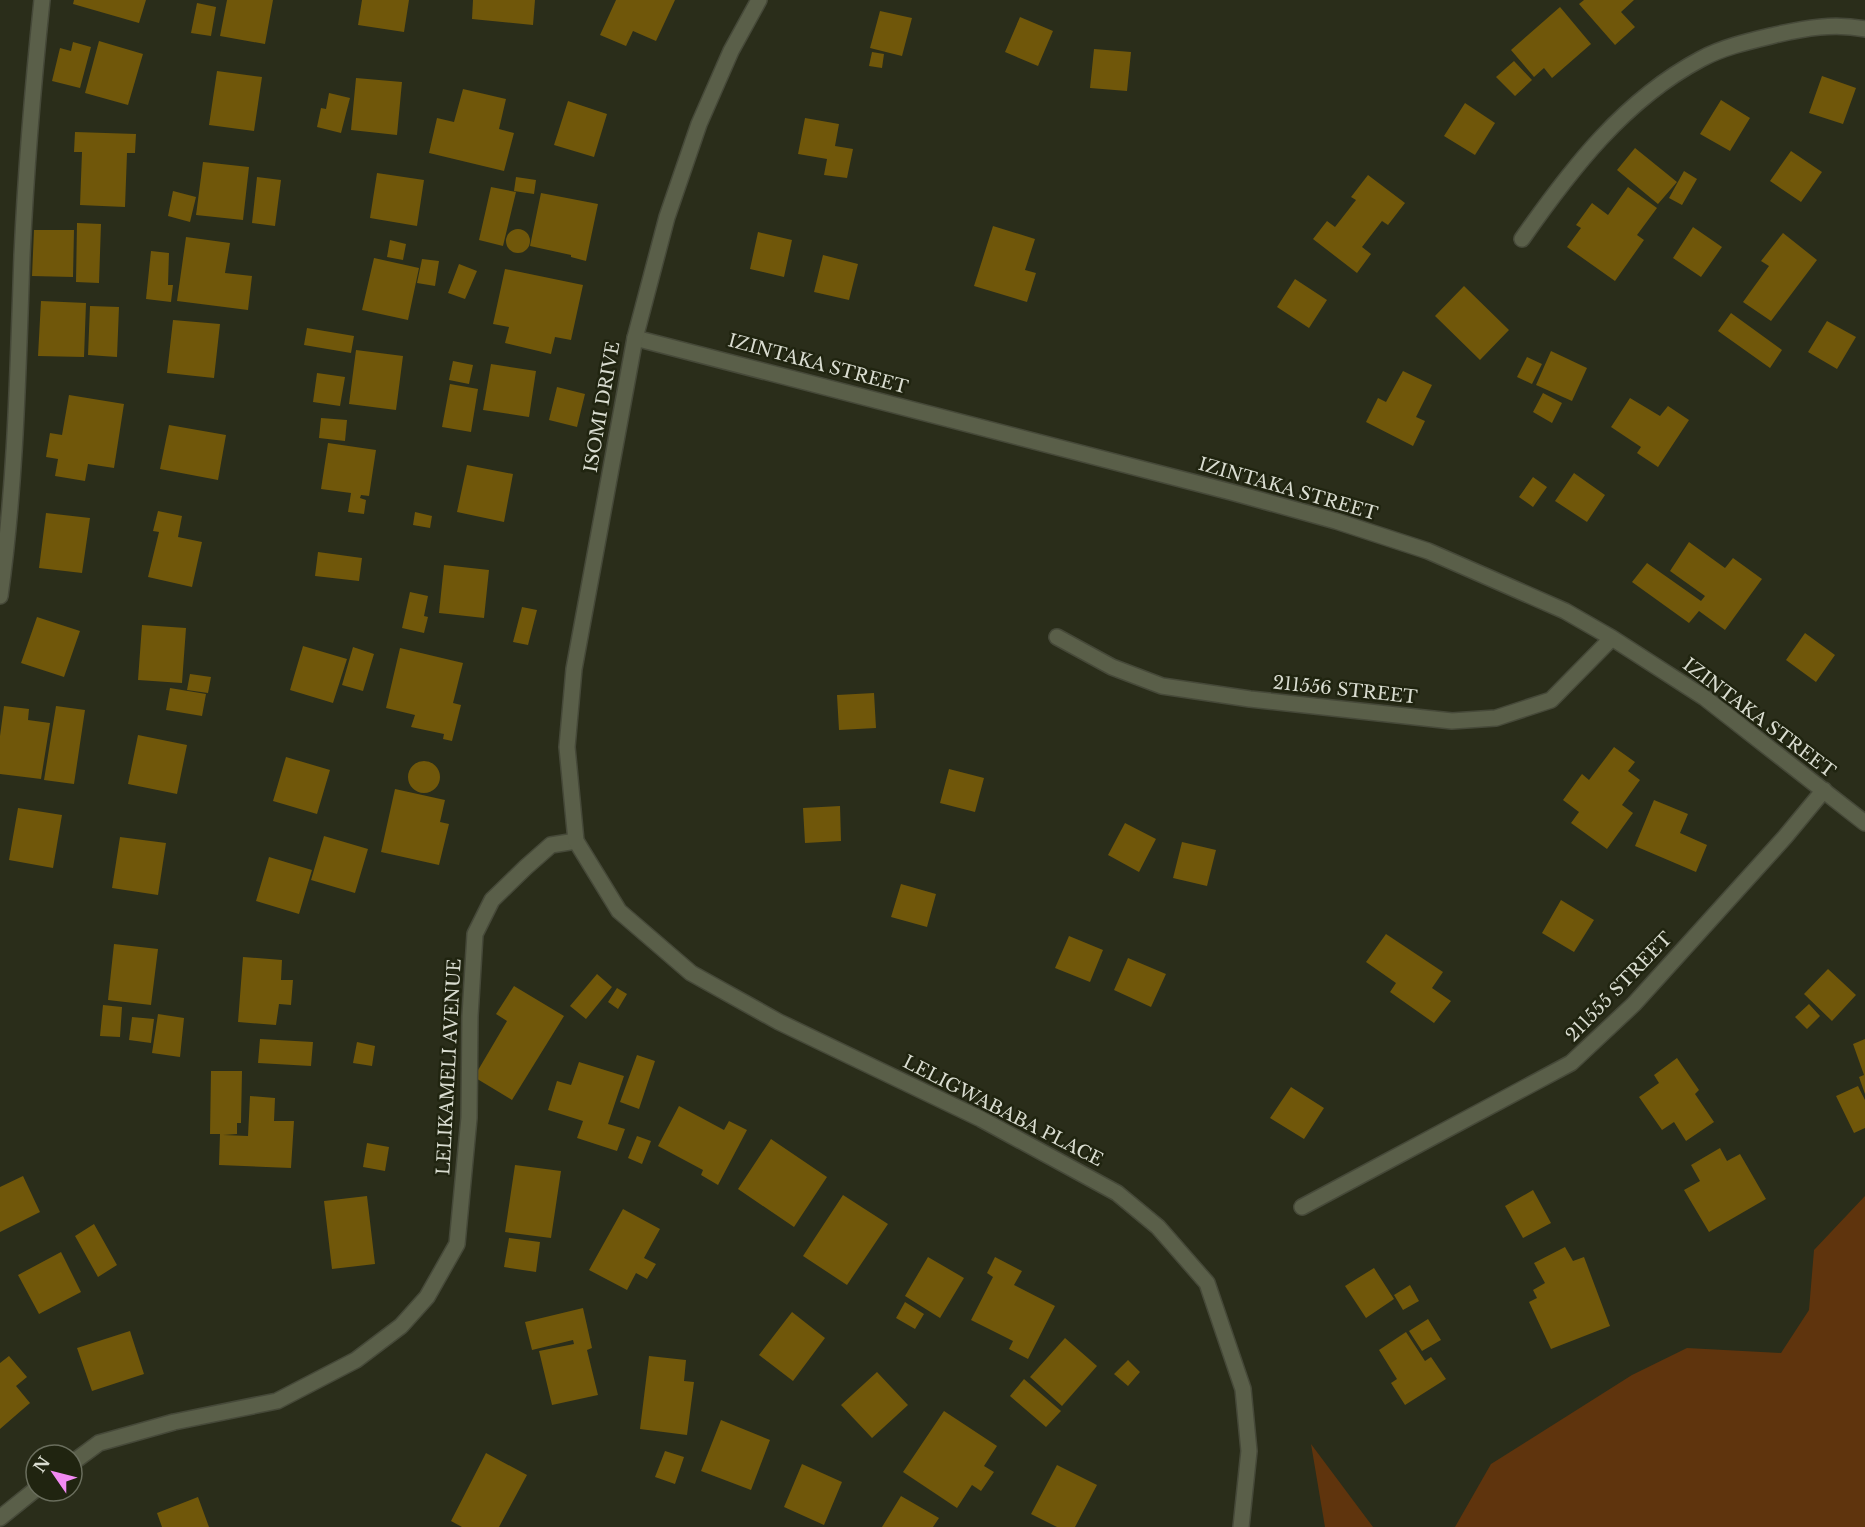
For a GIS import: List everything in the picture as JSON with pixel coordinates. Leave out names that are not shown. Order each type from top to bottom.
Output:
[{"type":"street","points":[[0,596],[7,546],[18,393],[31,98],[42,0]]},
{"type":"street","name":"ISOMI DRIVE","points":[[576,841],[567,747],[574,669],[635,338],[667,217],[699,124],[732,51],[759,0]]},
{"type":"street","points":[[1522,239],[1563,181],[1601,138],[1660,84],[1702,58],[1744,42],[1812,26],[1865,29]]},
{"type":"street","name":"IZINTAKA STREET","points":[[635,338],[1336,521],[1449,560],[1565,611],[1612,638],[1705,698],[1865,823]]},
{"type":"street","name":"211556 STREET","points":[[1058,637],[1112,668],[1162,686],[1250,699],[1452,721],[1496,718],[1551,700],[1612,638]]},
{"type":"street","name":"211555 STREET","points":[[1302,1207],[1571,1063],[1634,1004],[1785,837],[1824,790]]},
{"type":"street","name":"LELIKAMELI AVENUE","points":[[84,1454],[99,1443],[174,1422],[276,1401],[356,1360],[401,1326],[427,1297],[457,1244],[470,1118],[470,1016],[475,934],[492,900],[526,867],[551,845],[576,841]]},
{"type":"street","name":"LELIGWABABA PLACE","points":[[576,841],[620,911],[691,973],[779,1022],[1002,1130],[1117,1193],[1158,1227],[1207,1283],[1243,1389],[1250,1451],[1241,1527]]},
{"type":"street","points":[[0,1518],[24,1499]]},
{"type":"shaded area","points":[[1865,1196],[1865,1527],[1455,1527],[1491,1464],[1632,1375],[1687,1348],[1781,1353],[1809,1310],[1814,1250]]},
{"type":"shaded area","points":[[1311,1444],[1373,1527],[1325,1527]]},
{"type":"building","points":[[74,0],[146,0],[139,23],[73,4]]},
{"type":"building","points":[[227,0],[273,0],[265,44],[220,36]]},
{"type":"building","points":[[362,0],[409,0],[404,32],[358,25]]},
{"type":"building","points":[[473,0],[535,0],[533,25],[472,19]]},
{"type":"building","points":[[616,0],[675,0],[656,41],[633,31],[626,46],[600,35]]},
{"type":"building","points":[[1584,0],[1634,0],[1621,12],[1635,27],[1615,45],[1579,4]]},
{"type":"building","points":[[197,3],[216,7],[211,36],[191,33]]},
{"type":"building","points":[[1560,7],[1591,44],[1552,78],[1544,68],[1534,77],[1511,50]]},
{"type":"building","points":[[880,11],[912,18],[902,56],[870,48]]},
{"type":"building","points":[[1020,17],[1053,31],[1038,66],[1005,52]]},
{"type":"building","points":[[99,41],[143,54],[128,105],[85,93]]},
{"type":"building","points":[[73,42],[91,47],[80,88],[52,81],[60,48],[71,51]]},
{"type":"building","points":[[1094,49],[1131,52],[1127,91],[1090,88]]},
{"type":"building","points":[[872,52],[884,54],[882,68],[869,66]]},
{"type":"building","points":[[1514,61],[1532,80],[1515,96],[1496,77]]},
{"type":"building","points":[[217,71],[262,77],[254,131],[209,125]]},
{"type":"building","points":[[1822,76],[1856,88],[1843,124],[1809,113]]},
{"type":"building","points":[[356,78],[402,82],[397,135],[351,130]]},
{"type":"building","points":[[463,89],[506,99],[499,129],[514,133],[504,171],[429,153],[437,118],[454,122]]},
{"type":"building","points":[[329,93],[350,98],[341,133],[317,127],[321,108],[326,109]]},
{"type":"building","points":[[1721,100],[1750,118],[1730,151],[1700,134]]},
{"type":"building","points":[[568,101],[607,114],[594,157],[554,145]]},
{"type":"building","points":[[1465,103],[1495,123],[1475,155],[1444,136]]},
{"type":"building","points":[[805,118],[839,124],[835,146],[853,149],[847,178],[824,175],[827,159],[798,154]]},
{"type":"building","points":[[75,132],[136,134],[135,153],[127,153],[125,207],[80,205],[82,152],[74,152]]},
{"type":"building","points":[[1635,148],[1677,182],[1658,204],[1617,170]]},
{"type":"building","points":[[1791,151],[1822,172],[1801,202],[1770,181]]},
{"type":"building","points":[[203,162],[249,167],[243,220],[196,215]]},
{"type":"building","points":[[1684,171],[1697,179],[1682,205],[1669,198]]},
{"type":"building","points":[[377,173],[424,180],[417,226],[370,218]]},
{"type":"building","points":[[1368,175],[1405,203],[1388,225],[1382,221],[1362,247],[1371,254],[1357,273],[1313,239],[1327,221],[1335,227],[1356,200],[1351,197]]},
{"type":"building","points":[[257,177],[281,180],[275,226],[252,223]]},
{"type":"building","points":[[516,177],[536,180],[534,194],[514,191]]},
{"type":"building","points":[[491,187],[516,192],[503,246],[479,240]]},
{"type":"building","points":[[1628,187],[1657,208],[1637,235],[1644,240],[1615,281],[1567,247],[1581,228],[1576,225],[1592,203],[1608,215]]},
{"type":"building","points":[[173,191],[196,197],[190,222],[168,216]]},
{"type":"building","points":[[541,193],[598,204],[586,261],[571,257],[571,255],[530,246]]},
{"type":"building","points":[[77,223],[101,224],[99,283],[76,282]]},
{"type":"building","points":[[993,226],[1035,239],[1025,270],[1036,273],[1027,302],[974,286]]},
{"type":"building","points":[[1693,227],[1722,247],[1701,277],[1673,258]]},
{"type":"building","points":[[518,229],[526,233],[530,241],[526,249],[518,253],[510,249],[506,241],[510,233]]},
{"type":"building","points":[[34,230],[74,230],[73,277],[32,276]]},
{"type":"building","points":[[758,232],[792,240],[784,277],[750,269]]},
{"type":"building","points":[[1783,233],[1817,260],[1771,321],[1743,302],[1769,266],[1761,261]]},
{"type":"building","points":[[186,237],[230,243],[225,273],[252,276],[248,310],[177,301]]},
{"type":"building","points":[[390,240],[406,244],[403,260],[387,257]]},
{"type":"building","points":[[151,251],[169,253],[168,285],[173,285],[171,302],[146,299]]},
{"type":"building","points":[[823,255],[858,264],[849,300],[814,292]]},
{"type":"building","points":[[374,258],[419,268],[408,320],[362,310]]},
{"type":"building","points":[[422,259],[439,261],[435,286],[417,283]]},
{"type":"building","points":[[459,264],[477,271],[465,299],[448,293]]},
{"type":"building","points":[[505,269],[583,285],[571,340],[555,337],[551,354],[505,343],[509,327],[493,324]]},
{"type":"building","points":[[1295,279],[1327,300],[1309,328],[1277,307]]},
{"type":"building","points":[[1464,286],[1509,330],[1480,360],[1435,316]]},
{"type":"building","points":[[41,301],[86,303],[84,357],[38,356]]},
{"type":"building","points":[[90,306],[119,307],[117,357],[88,355]]},
{"type":"building","points":[[1731,313],[1782,350],[1770,368],[1718,331]]},
{"type":"building","points":[[173,320],[220,324],[214,378],[167,373]]},
{"type":"building","points":[[1827,321],[1856,337],[1837,369],[1808,352]]},
{"type":"building","points":[[307,328],[354,336],[351,353],[304,345]]},
{"type":"building","points":[[356,350],[403,356],[396,410],[349,404]]},
{"type":"building","points":[[1551,351],[1587,368],[1572,401],[1536,385]]},
{"type":"building","points":[[1527,357],[1542,364],[1532,384],[1517,377]]},
{"type":"building","points":[[453,361],[473,365],[469,384],[449,380]]},
{"type":"building","points":[[491,364],[536,371],[529,417],[483,410]]},
{"type":"building","points":[[1403,371],[1432,385],[1416,417],[1425,421],[1413,446],[1366,422],[1378,398],[1386,402]]},
{"type":"building","points":[[317,373],[345,377],[340,406],[313,402]]},
{"type":"building","points":[[450,384],[478,389],[471,432],[442,427]]},
{"type":"building","points":[[557,387],[585,394],[577,427],[549,420]]},
{"type":"building","points":[[1543,393],[1562,403],[1552,423],[1533,412]]},
{"type":"building","points":[[69,395],[124,404],[114,468],[88,464],[85,481],[55,476],[58,459],[46,457],[50,433],[62,435]]},
{"type":"building","points":[[1630,398],[1660,416],[1668,406],[1689,420],[1658,467],[1637,453],[1641,447],[1611,427]]},
{"type":"building","points":[[321,418],[347,420],[345,441],[319,438]]},
{"type":"building","points":[[169,425],[226,435],[218,480],[160,469]]},
{"type":"building","points":[[328,443],[376,450],[369,496],[361,495],[360,498],[366,500],[364,514],[348,512],[351,493],[321,489]]},
{"type":"building","points":[[467,465],[513,474],[504,522],[457,512]]},
{"type":"building","points":[[1574,473],[1605,495],[1587,522],[1555,501]]},
{"type":"building","points":[[1533,477],[1547,487],[1533,507],[1519,497]]},
{"type":"building","points":[[158,511],[182,516],[178,537],[202,542],[192,587],[148,577],[159,532],[153,531]]},
{"type":"building","points":[[415,512],[432,516],[430,528],[413,525]]},
{"type":"building","points":[[46,513],[90,518],[82,573],[39,568]]},
{"type":"building","points":[[1689,542],[1725,568],[1733,558],[1762,579],[1725,630],[1699,611],[1689,623],[1632,582],[1647,563],[1701,601],[1705,596],[1670,571]]},
{"type":"building","points":[[318,552],[362,558],[359,581],[315,576]]},
{"type":"building","points":[[444,565],[489,570],[484,618],[439,613]]},
{"type":"building","points":[[410,592],[428,596],[424,616],[428,617],[424,633],[402,628]]},
{"type":"building","points":[[522,607],[537,610],[528,645],[513,642]]},
{"type":"building","points":[[37,617],[80,631],[64,677],[21,663]]},
{"type":"building","points":[[142,625],[186,628],[182,683],[138,680]]},
{"type":"building","points":[[1805,633],[1835,655],[1816,682],[1786,660]]},
{"type":"building","points":[[303,646],[347,659],[333,703],[290,690]]},
{"type":"building","points":[[353,647],[374,654],[363,691],[342,685]]},
{"type":"building","points":[[400,648],[463,663],[453,703],[461,705],[452,741],[443,739],[444,734],[411,727],[415,715],[386,708]]},
{"type":"building","points":[[190,674],[211,677],[208,693],[187,690]]},
{"type":"building","points":[[170,688],[206,694],[202,716],[166,710]]},
{"type":"building","points":[[874,693],[876,728],[839,730],[837,695]]},
{"type":"building","points":[[4,706],[29,709],[28,720],[50,723],[41,779],[0,774],[0,736]]},
{"type":"building","points":[[56,706],[85,710],[74,784],[44,780]]},
{"type":"building","points":[[138,735],[187,745],[177,794],[128,784]]},
{"type":"building","points":[[1614,747],[1635,762],[1628,771],[1640,780],[1622,805],[1633,813],[1607,849],[1571,823],[1579,812],[1563,800],[1582,774],[1589,780]]},
{"type":"building","points":[[286,757],[330,770],[317,814],[273,801]]},
{"type":"building","points":[[424,761],[435,766],[440,777],[435,788],[424,793],[413,788],[408,777],[413,766]]},
{"type":"building","points":[[949,769],[984,778],[975,812],[940,803]]},
{"type":"building","points":[[395,789],[445,800],[440,822],[449,824],[439,865],[381,852]]},
{"type":"building","points":[[1654,800],[1688,814],[1680,833],[1707,845],[1696,872],[1635,846]]},
{"type":"building","points":[[840,806],[841,841],[805,843],[803,808]]},
{"type":"building","points":[[18,808],[62,815],[53,868],[9,860]]},
{"type":"building","points":[[1125,823],[1156,839],[1139,872],[1108,855]]},
{"type":"building","points":[[324,836],[368,849],[355,893],[311,880]]},
{"type":"building","points":[[120,837],[166,843],[158,895],[112,888]]},
{"type":"building","points":[[1182,842],[1216,850],[1207,886],[1173,878]]},
{"type":"building","points":[[269,857],[312,870],[299,914],[256,901]]},
{"type":"building","points":[[901,884],[936,894],[927,927],[891,917]]},
{"type":"building","points":[[1561,900],[1594,920],[1574,952],[1542,933]]},
{"type":"building","points":[[1386,934],[1443,972],[1432,988],[1451,1001],[1434,1023],[1390,992],[1396,983],[1366,962]]},
{"type":"building","points":[[1069,936],[1103,950],[1090,982],[1055,968]]},
{"type":"building","points":[[114,944],[158,949],[151,1005],[108,1000]]},
{"type":"building","points":[[243,957],[282,960],[281,980],[293,980],[291,1005],[279,1004],[276,1025],[238,1022]]},
{"type":"building","points":[[1128,958],[1166,974],[1151,1007],[1114,990]]},
{"type":"building","points":[[1828,969],[1856,995],[1832,1021],[1804,994]]},
{"type":"building","points":[[597,974],[612,987],[586,1019],[570,1006]]},
{"type":"building","points":[[514,986],[564,1016],[512,1100],[474,1077],[507,1021],[496,1014]]},
{"type":"building","points":[[617,988],[627,994],[618,1009],[608,1002]]},
{"type":"building","points":[[1809,1004],[1820,1016],[1807,1029],[1795,1017]]},
{"type":"building","points":[[103,1005],[122,1007],[120,1037],[100,1036]]},
{"type":"building","points":[[158,1014],[184,1018],[180,1057],[152,1053]]},
{"type":"building","points":[[132,1017],[154,1019],[151,1043],[129,1040]]},
{"type":"building","points":[[260,1039],[313,1042],[311,1066],[258,1063]]},
{"type":"building","points":[[1865,1039],[1865,1094],[1859,1077],[1864,1075],[1853,1044]]},
{"type":"building","points":[[357,1042],[375,1046],[372,1066],[353,1063]]},
{"type":"building","points":[[637,1055],[655,1061],[639,1109],[620,1102]]},
{"type":"building","points":[[1677,1058],[1699,1090],[1695,1094],[1714,1122],[1686,1141],[1674,1122],[1662,1130],[1639,1097],[1659,1083],[1654,1075]]},
{"type":"building","points":[[579,1062],[624,1076],[608,1124],[625,1129],[617,1151],[577,1138],[583,1121],[548,1110],[557,1081],[571,1085]]},
{"type":"building","points":[[211,1071],[242,1071],[241,1123],[237,1123],[237,1134],[223,1135],[248,1136],[250,1096],[275,1098],[274,1121],[294,1121],[291,1168],[219,1165],[220,1134],[210,1134]]},
{"type":"building","points":[[1858,1086],[1865,1100],[1865,1128],[1854,1133],[1836,1096]]},
{"type":"building","points":[[1291,1087],[1324,1108],[1304,1139],[1270,1118]]},
{"type":"building","points":[[679,1106],[724,1130],[729,1121],[747,1130],[718,1185],[701,1175],[703,1170],[658,1146]]},
{"type":"building","points":[[637,1136],[651,1141],[642,1164],[628,1158]]},
{"type":"building","points":[[771,1139],[827,1177],[794,1227],[738,1189]]},
{"type":"building","points":[[367,1143],[389,1147],[385,1171],[363,1167]]},
{"type":"building","points":[[1720,1148],[1727,1161],[1740,1154],[1766,1199],[1709,1232],[1684,1190],[1700,1181],[1691,1165]]},
{"type":"building","points":[[515,1165],[561,1171],[551,1238],[505,1232]]},
{"type":"building","points":[[23,1176],[40,1212],[0,1232],[0,1187]]},
{"type":"building","points":[[1533,1190],[1551,1223],[1523,1238],[1505,1206]]},
{"type":"building","points":[[843,1195],[888,1224],[847,1285],[803,1256]]},
{"type":"building","points":[[367,1196],[375,1264],[332,1269],[324,1201]]},
{"type":"building","points":[[623,1209],[660,1229],[644,1258],[656,1264],[647,1279],[636,1273],[627,1290],[589,1270]]},
{"type":"building","points":[[94,1224],[117,1265],[98,1277],[75,1236]]},
{"type":"building","points":[[509,1238],[540,1242],[536,1272],[504,1267]]},
{"type":"building","points":[[1565,1247],[1573,1261],[1584,1257],[1610,1326],[1551,1349],[1529,1302],[1537,1298],[1533,1290],[1545,1283],[1534,1263]]},
{"type":"building","points":[[61,1252],[81,1292],[39,1314],[18,1275]]},
{"type":"building","points":[[928,1257],[964,1278],[940,1318],[905,1296]]},
{"type":"building","points":[[995,1257],[1022,1271],[1014,1285],[1055,1306],[1028,1359],[1009,1349],[1013,1341],[971,1320],[993,1277],[987,1273]]},
{"type":"building","points":[[1374,1268],[1394,1299],[1366,1318],[1345,1286]]},
{"type":"building","points":[[1410,1285],[1419,1301],[1403,1310],[1394,1295]]},
{"type":"building","points":[[905,1302],[924,1314],[915,1329],[896,1318]]},
{"type":"building","points":[[583,1308],[592,1348],[587,1350],[598,1395],[552,1405],[539,1351],[574,1344],[573,1340],[532,1350],[525,1322]]},
{"type":"building","points":[[792,1312],[825,1338],[793,1381],[759,1355]]},
{"type":"building","points":[[1428,1319],[1441,1340],[1422,1351],[1409,1331]]},
{"type":"building","points":[[130,1331],[144,1374],[92,1391],[77,1348]]},
{"type":"building","points":[[1406,1332],[1425,1361],[1431,1357],[1446,1379],[1405,1405],[1391,1383],[1397,1379],[1379,1350]]},
{"type":"building","points":[[1065,1338],[1097,1366],[1062,1406],[1030,1377]]},
{"type":"building","points":[[9,1356],[27,1377],[16,1386],[30,1403],[0,1429],[0,1363]]},
{"type":"building","points":[[649,1356],[686,1360],[684,1381],[694,1382],[687,1435],[640,1429]]},
{"type":"building","points":[[1128,1360],[1140,1372],[1128,1386],[1114,1374]]},
{"type":"building","points":[[877,1372],[908,1405],[872,1438],[841,1405]]},
{"type":"building","points":[[1024,1379],[1061,1411],[1046,1427],[1010,1396]]},
{"type":"building","points":[[944,1411],[997,1446],[984,1466],[994,1472],[981,1491],[972,1485],[957,1508],[903,1472]]},
{"type":"building","points":[[721,1420],[770,1440],[751,1490],[701,1471]]},
{"type":"building","points":[[665,1451],[684,1457],[675,1484],[655,1477]]},
{"type":"building","points":[[486,1453],[527,1475],[499,1527],[462,1527],[451,1521]]},
{"type":"building","points":[[802,1464],[842,1482],[824,1525],[784,1507]]},
{"type":"building","points":[[1057,1465],[1097,1485],[1075,1527],[1057,1527],[1031,1514]]},
{"type":"building","points":[[901,1496],[939,1518],[933,1527],[882,1527]]},
{"type":"building","points":[[198,1497],[209,1527],[162,1527],[157,1513]]}]
